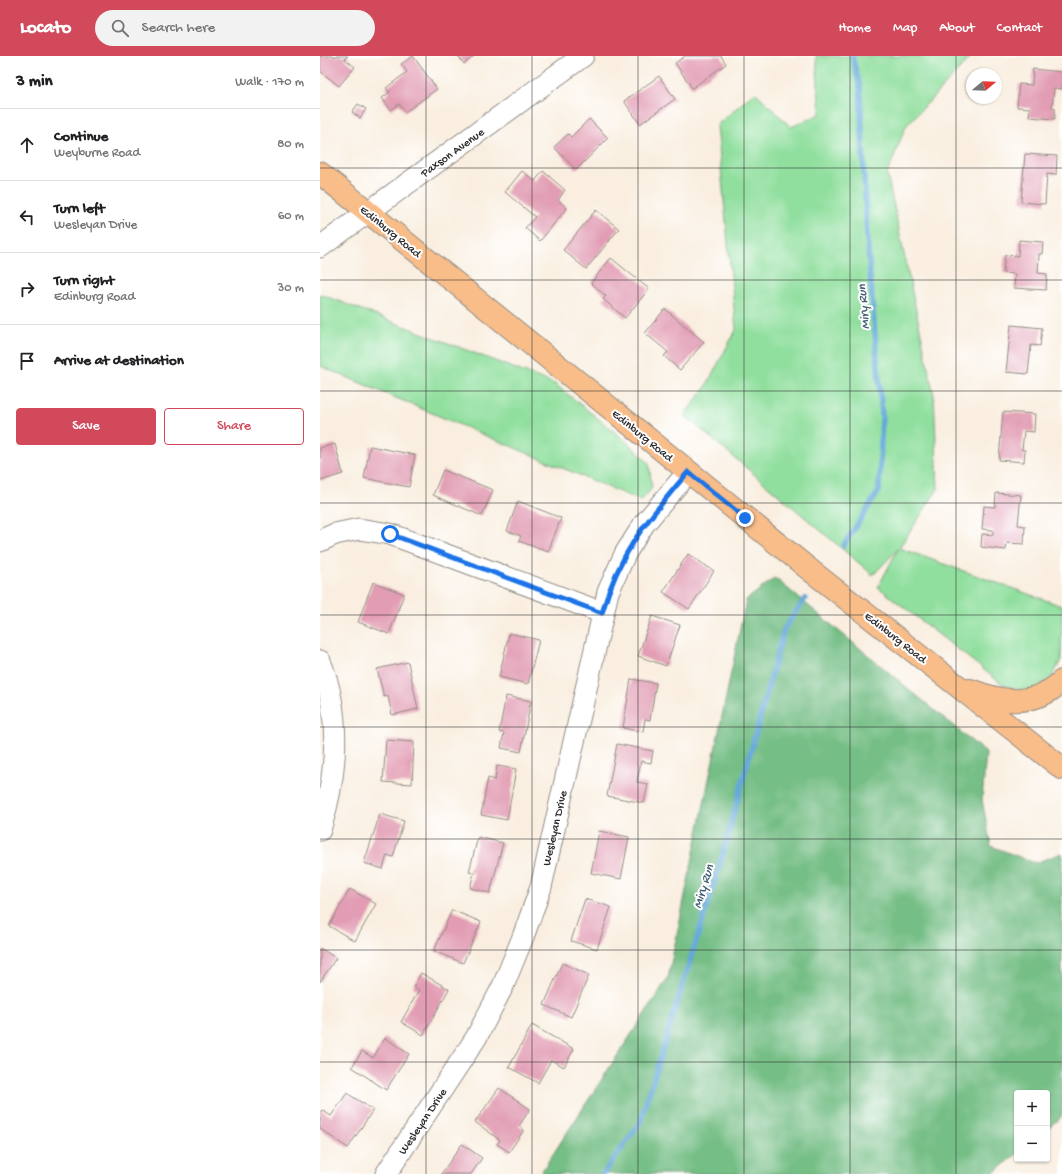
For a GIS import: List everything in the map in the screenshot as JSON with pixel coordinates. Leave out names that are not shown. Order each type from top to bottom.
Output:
[{"type":"main road","name":"Edinburg Road","points":[[320,173],[810,570],[1062,768]]},
{"type":"main road","points":[[954,683],[988,697],[1020,701],[1039,697],[1055,688],[1062,681]]},
{"type":"street","name":"Paxson Avenue","points":[[320,247],[583,56]]},
{"type":"street","name":"Wesleyan Drive","points":[[386,1174],[476,1038],[503,986],[541,887],[608,592],[625,554],[644,524],[688,472]]},
{"type":"street","points":[[320,541],[335,534],[359,529],[390,534],[602,613]]},
{"type":"street","points":[[320,661],[332,704],[335,741],[326,812],[320,830]]},
{"type":"green space","points":[[816,56],[972,56],[906,126],[887,174],[934,395],[938,489],[899,548],[1062,606],[1061,660],[1052,677],[1036,689],[1019,690],[1002,684],[878,587],[898,549],[873,575],[684,415],[704,390],[736,330],[717,125],[755,92],[791,127],[820,114]]},
{"type":"green space","points":[[320,294],[555,384],[627,442],[649,463],[652,488],[641,501],[320,366]]},
{"type":"green space","points":[[775,578],[986,753],[982,800],[991,846],[1035,863],[1062,853],[1062,1116],[1050,1126],[1050,1090],[1014,1090],[1014,1156],[992,1174],[540,1174],[668,978],[746,600]]},
{"type":"building","points":[[320,56],[348,56],[345,59],[355,67],[339,86],[320,71]]},
{"type":"building","points":[[413,56],[437,89],[405,112],[399,104],[391,110],[382,98],[390,92],[386,88],[407,72],[401,64]]},
{"type":"building","points":[[458,56],[474,56],[464,64]]},
{"type":"building","points":[[685,56],[721,56],[726,64],[692,88],[675,63]]},
{"type":"building","points":[[1033,69],[1062,72],[1062,89],[1054,88],[1052,107],[1055,108],[1055,119],[1029,117],[1030,108],[1017,107],[1019,84],[1032,85]]},
{"type":"building","points":[[659,76],[675,99],[640,124],[624,101]]},
{"type":"building","points":[[358,104],[366,109],[360,118],[352,112]]},
{"type":"building","points":[[589,119],[608,138],[576,170],[554,147],[568,134],[571,137]]},
{"type":"building","points":[[1025,154],[1057,156],[1056,175],[1047,174],[1045,204],[1021,202]]},
{"type":"building","points":[[522,171],[535,181],[543,171],[565,190],[558,200],[567,208],[540,241],[525,228],[535,217],[505,192]]},
{"type":"building","points":[[596,210],[619,229],[586,269],[563,250]]},
{"type":"building","points":[[1019,240],[1043,242],[1042,254],[1039,254],[1038,273],[1047,274],[1046,290],[1014,288],[1015,274],[1003,273],[1005,255],[1018,256]]},
{"type":"building","points":[[611,258],[649,289],[625,318],[603,299],[606,296],[591,283]]},
{"type":"building","points":[[665,309],[704,342],[680,370],[664,356],[668,352],[645,333]]},
{"type":"building","points":[[1011,325],[1042,328],[1040,346],[1031,345],[1028,374],[1006,372]]},
{"type":"building","points":[[1003,412],[1035,414],[1034,432],[1024,431],[1022,450],[1025,450],[1024,462],[999,460]]},
{"type":"building","points":[[335,444],[343,474],[320,481],[320,448]]},
{"type":"building","points":[[370,446],[415,455],[409,487],[364,478]]},
{"type":"building","points":[[443,470],[493,490],[482,516],[433,495]]},
{"type":"building","points":[[996,493],[1021,495],[1018,525],[1025,526],[1024,544],[1007,543],[1006,550],[981,547],[982,534],[993,535],[993,530],[982,529],[984,506],[995,507]]},
{"type":"building","points":[[518,501],[561,518],[548,552],[519,541],[521,536],[507,531]]},
{"type":"building","points":[[688,554],[714,571],[689,609],[663,592]]},
{"type":"building","points":[[373,582],[404,594],[389,634],[358,622]]},
{"type":"building","points":[[652,616],[680,625],[666,666],[638,656]]},
{"type":"building","points":[[509,633],[539,640],[528,684],[499,677]]},
{"type":"building","points":[[408,662],[418,709],[392,715],[388,696],[384,697],[377,669]]},
{"type":"building","points":[[631,679],[656,683],[650,720],[645,719],[643,732],[623,728]]},
{"type":"building","points":[[506,696],[531,701],[521,752],[501,748],[504,733],[499,732]]},
{"type":"building","points":[[386,740],[414,742],[412,784],[383,782]]},
{"type":"building","points":[[617,744],[653,751],[651,763],[641,761],[637,782],[648,784],[644,803],[607,796]]},
{"type":"building","points":[[497,766],[516,769],[507,820],[481,815],[488,778],[495,780]]},
{"type":"building","points":[[380,814],[404,821],[393,857],[387,855],[383,869],[364,863]]},
{"type":"building","points":[[599,831],[629,837],[621,879],[591,873]]},
{"type":"building","points":[[478,837],[503,843],[490,893],[470,888],[474,873],[469,872]]},
{"type":"building","points":[[350,889],[376,904],[355,941],[329,926]]},
{"type":"building","points":[[585,899],[611,907],[597,949],[571,941]]},
{"type":"building","points":[[452,910],[481,922],[463,963],[434,951]]},
{"type":"building","points":[[320,948],[336,958],[320,982]]},
{"type":"building","points":[[562,963],[589,975],[571,1017],[544,1005]]},
{"type":"building","points":[[421,973],[449,989],[423,1035],[401,1022],[419,990],[413,987]]},
{"type":"building","points":[[532,1025],[574,1049],[564,1067],[551,1060],[538,1083],[509,1067]]},
{"type":"building","points":[[385,1038],[409,1054],[386,1090],[352,1067],[362,1051],[373,1058]]},
{"type":"building","points":[[499,1088],[530,1109],[519,1126],[524,1130],[509,1152],[497,1144],[500,1140],[475,1122]]},
{"type":"building","points":[[347,1093],[373,1110],[348,1148],[320,1129],[320,1113],[322,1110],[331,1116]]},
{"type":"building","points":[[462,1144],[482,1158],[471,1174],[441,1174]]},
{"type":"waterway","name":"Miry Run","points":[[843,546],[879,491],[882,416],[867,238],[860,87],[852,56]]},
{"type":"waterway","name":"Miry Run","points":[[603,1174],[640,1123],[722,857],[784,629],[805,599]]},
{"type":"route","points":[[390,534],[602,613],[608,592],[625,554],[644,524],[688,472],[745,518]]}]
